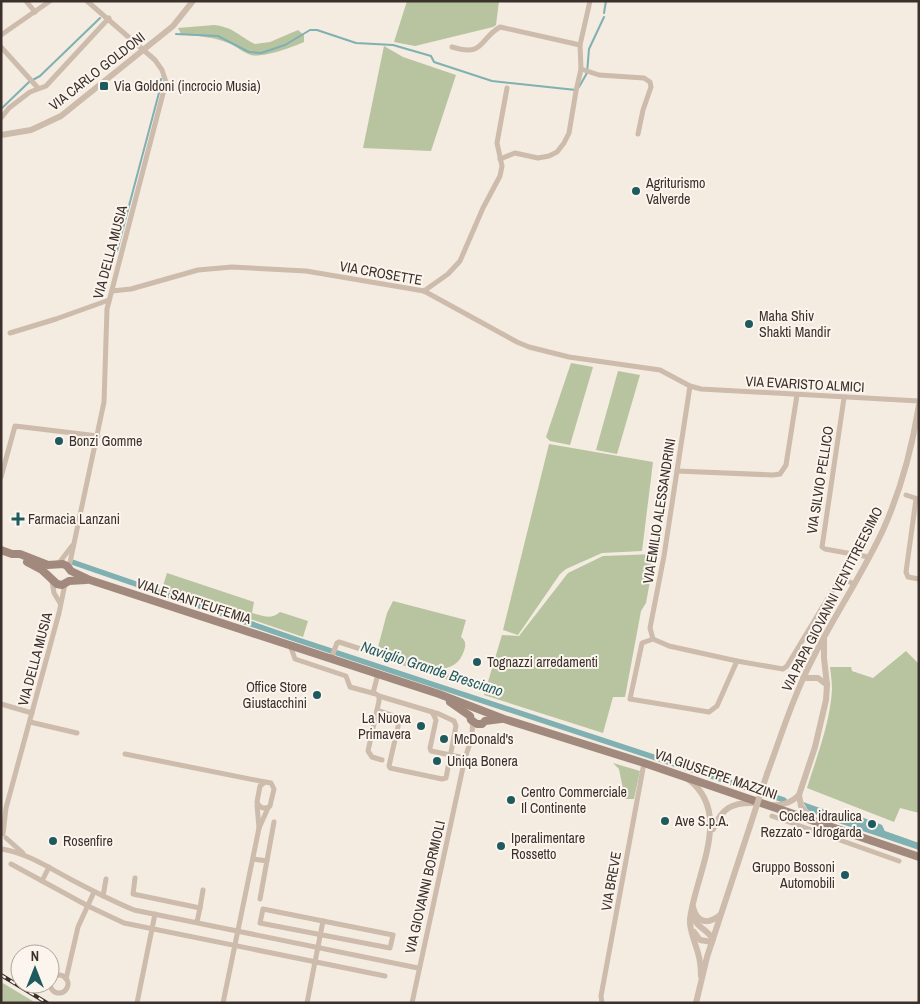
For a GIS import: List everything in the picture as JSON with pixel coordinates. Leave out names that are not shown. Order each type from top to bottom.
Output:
[{"type":"main road","name":"VIALE SANT'EUFEMIA","points":[[1,550],[40,568],[60,585],[67,582],[90,580]]},
{"type":"main road","name":"VIALE SANT'EUFEMIA","points":[[12,554],[20,554],[48,565],[63,564],[90,580],[290,646],[332,656],[378,674],[481,709]]},
{"type":"main road","points":[[51,579],[50,572],[56,564]]},
{"type":"main road","points":[[67,582],[70,569]]},
{"type":"main road","name":"VIALE SANT'EUFEMIA","points":[[414,686],[457,706],[475,724],[483,722]]},
{"type":"main road","points":[[471,718],[474,710],[481,709],[486,714],[483,722]]},
{"type":"main road","name":"VIA GIUSEPPE MAZZINI","points":[[481,709],[504,719],[644,762],[919,856]]},
{"type":"main road","name":"VIA GIUSEPPE MAZZINI","points":[[483,722],[504,719]]},
{"type":"street","points":[[26,1],[34,12]]},
{"type":"street","points":[[1,35],[50,1]]},
{"type":"street","name":"VIA DELLA MUSIA","points":[[70,569],[104,402],[106,316],[109,300],[165,87],[165,77],[162,70],[144,49],[87,1]]},
{"type":"street","name":"VIA CARLO GOLDONI","points":[[1,136],[31,130],[61,116],[173,26],[193,1]]},
{"type":"street","points":[[500,159],[515,153],[538,158],[549,156],[557,152],[564,144],[569,133],[581,69],[580,45],[590,1]]},
{"type":"street","points":[[1,118],[9,108],[38,88],[46,86],[109,18]]},
{"type":"street","points":[[452,46],[465,51],[474,50],[500,27],[580,45]]},
{"type":"street","points":[[1,47],[38,88]]},
{"type":"street","points":[[581,69],[599,75],[644,78],[650,82],[651,87],[642,110],[638,134]]},
{"type":"street","points":[[424,291],[448,274],[460,261],[483,208],[500,176],[500,159],[497,143],[507,88]]},
{"type":"street","name":"VIA CROSETTE","points":[[112,291],[131,289],[198,270],[232,267],[306,271],[424,291],[529,347],[569,357],[660,370],[690,386]]},
{"type":"street","points":[[10,333],[109,300]]},
{"type":"street","name":"VIA EVARISTO ALMICI","points":[[690,386],[713,391],[919,401]]},
{"type":"street","name":"VIA EMILIO ALESSANDRINI","points":[[653,639],[650,628],[664,556],[690,386]]},
{"type":"street","points":[[677,471],[780,474],[786,465],[796,395]]},
{"type":"street","name":"VIA SILVIO PELLICO","points":[[844,398],[822,547],[869,557]]},
{"type":"street","name":"VIA PAPA GIOVANNI VENTITREESIMO","points":[[696,1003],[701,976],[712,940],[767,774],[803,678],[882,532],[896,499],[910,451],[919,405]]},
{"type":"street","points":[[1,477],[15,426],[98,436]]},
{"type":"street","points":[[900,487],[906,496]]},
{"type":"street","points":[[896,499],[906,496],[918,499],[906,572],[908,576],[919,579]]},
{"type":"street","name":"VIA DELLA MUSIA","points":[[56,564],[74,544]]},
{"type":"street","name":"VIA DELLA MUSIA","points":[[51,579],[54,593],[60,603]]},
{"type":"street","points":[[737,661],[717,706],[709,712],[630,699],[642,643],[653,639],[668,646],[737,661],[780,669],[785,668],[837,583],[841,580],[846,580],[854,584]]},
{"type":"street","name":"VIA DELLA MUSIA","points":[[1,818],[6,808],[67,582]]},
{"type":"street","points":[[813,820],[801,806],[799,795],[826,700],[825,635]]},
{"type":"street","points":[[332,656],[336,645],[338,642],[341,642],[463,682]]},
{"type":"street","name":"VIALE SANT'EUFEMIA","points":[[290,646],[295,659],[346,676],[350,687],[445,717]]},
{"type":"street","points":[[373,693],[378,674]]},
{"type":"street","points":[[803,678],[818,678],[827,685]]},
{"type":"street","points":[[379,696],[368,751],[372,757],[382,760]]},
{"type":"street","points":[[1,704],[32,713]]},
{"type":"street","points":[[377,710],[400,718],[389,766],[391,769],[444,779],[446,777],[456,724],[445,717],[436,720]]},
{"type":"street","points":[[431,712],[436,720],[432,752],[465,758]]},
{"type":"street","points":[[470,740],[472,730],[471,718]]},
{"type":"street","name":"VIA DELLA MUSIA","points":[[30,722],[77,733]]},
{"type":"street","points":[[470,740],[483,722]]},
{"type":"street","name":"VIA GIOVANNI BORMIOLI","points":[[2,849],[30,858],[94,892],[134,910],[418,968],[470,740]]},
{"type":"street","points":[[125,754],[273,785],[271,804],[259,828],[223,1003]]},
{"type":"street","name":"VIA BREVE","points":[[602,1003],[601,996],[644,762]]},
{"type":"street","points":[[683,776],[700,790],[707,803],[711,818],[710,834],[690,922],[699,958],[701,976]]},
{"type":"street","points":[[259,828],[258,804],[262,784]]},
{"type":"street","points":[[710,834],[719,816],[727,808],[742,803],[777,806],[789,803],[799,795]]},
{"type":"street","points":[[258,804],[268,808]]},
{"type":"street","name":"VIA DELLA MUSIA","points":[[2,849],[6,844],[4,835],[6,808]]},
{"type":"street","points":[[772,816],[896,861],[897,849]]},
{"type":"street","points":[[260,899],[274,822]]},
{"type":"street","name":"VIA GIOVANNI BORMIOLI","points":[[4,835],[30,858]]},
{"type":"street","points":[[867,849],[871,840]]},
{"type":"street","points":[[253,859],[267,861]]},
{"type":"street","points":[[11,864],[88,906],[124,923],[385,976]]},
{"type":"street","points":[[42,881],[48,867]]},
{"type":"street","points":[[135,878],[133,894],[200,908]]},
{"type":"street","points":[[103,896],[106,879]]},
{"type":"street","points":[[197,922],[203,890]]},
{"type":"street","points":[[66,979],[78,927],[94,892]]},
{"type":"street","points":[[693,904],[695,914],[703,920],[713,920],[721,914]]},
{"type":"street","name":"VIA GIOVANNI BORMIOLI","points":[[263,909],[323,921],[393,935],[390,948],[260,922],[263,909]]},
{"type":"street","points":[[691,912],[695,923],[709,933],[712,940],[700,940],[692,929]]},
{"type":"street","points":[[137,1003],[155,914]]},
{"type":"street","points":[[307,1003],[323,921]]},
{"type":"street","points":[[412,1003],[418,968]]},
{"type":"green space","points":[[407,1],[499,1],[496,25],[415,46],[394,42]]},
{"type":"green space","points":[[214,25],[232,30],[255,44],[270,42],[298,30],[304,35],[304,42],[270,54],[256,56],[219,40],[181,34],[178,28]]},
{"type":"green space","points":[[384,46],[403,57],[456,75],[431,151],[363,148]]},
{"type":"green space","points":[[571,363],[593,367],[570,445],[550,441],[546,437]]},
{"type":"green space","points":[[618,371],[640,375],[617,454],[596,450]]},
{"type":"green space","points":[[549,444],[653,462],[642,551],[602,553],[566,569],[560,574],[518,635],[503,630]]},
{"type":"green space","points":[[655,554],[646,603],[641,611],[625,697],[613,697],[603,733],[484,695],[502,635],[519,636],[568,573],[603,556]]},
{"type":"green space","points":[[167,573],[254,602],[252,613],[270,617],[280,612],[308,621],[303,637],[162,589]]},
{"type":"green space","points":[[393,601],[466,620],[461,637],[465,642],[465,647],[458,662],[449,667],[438,669],[425,668],[377,651],[387,613]]},
{"type":"green space","points":[[906,651],[919,664],[919,813],[900,808],[894,822],[807,788],[829,715],[832,690],[830,667],[851,667],[852,671],[873,678]]},
{"type":"green space","points":[[613,763],[640,771],[634,799],[625,799],[619,769]]},
{"type":"green space","points":[[1,982],[10,987],[10,994],[21,994],[36,1003],[1,1003]]},
{"type":"water","points":[[803,802],[919,843],[919,850],[821,817],[808,810]]},
{"type":"waterway","points":[[604,13],[606,1]]},
{"type":"waterway","points":[[579,87],[587,73],[589,49],[604,17]]},
{"type":"waterway","points":[[1,109],[29,82],[40,76],[100,18]]},
{"type":"waterway","points":[[176,34],[218,36],[249,52],[261,53],[285,45],[310,30],[317,30],[356,43],[393,45],[431,56],[434,62],[492,81],[576,90]]},
{"type":"waterway","points":[[117,251],[160,89],[161,79]]},
{"type":"waterway","name":"Naviglio Grande Bresciano","points":[[72,562],[298,640],[784,800]]},
{"type":"waterway","points":[[850,823],[859,819],[880,827],[883,834]]},
{"type":"railway","points":[[1,975],[47,1003]]},
{"type":"place","name":"Via Goldoni (incrocio Musia)","points":[[104,86]]},
{"type":"place","name":"Agriturismo Valverde","points":[[636,191]]},
{"type":"place","name":"Maha Shiv Shakti Mandir","points":[[749,324]]},
{"type":"place","name":"Bonzi Gomme","points":[[59,441]]},
{"type":"place","name":"Farmacia Lanzani","points":[[18,519]]},
{"type":"place","name":"Tognazzi arredamenti","points":[[477,662]]},
{"type":"place","name":"Office Store Giustacchini","points":[[317,695]]},
{"type":"place","name":"La Nuova Primavera","points":[[421,726]]},
{"type":"place","name":"McDonald's","points":[[444,739]]},
{"type":"place","name":"Uniqa Bonera","points":[[437,761]]},
{"type":"place","name":"Centro Commerciale Il Continente","points":[[511,800]]},
{"type":"place","name":"Ave S.p.A.","points":[[665,821]]},
{"type":"place","name":"Coclea idraulica Rezzato - Idrogarda","points":[[872,824]]},
{"type":"place","name":"Rosenfire","points":[[53,841]]},
{"type":"place","name":"Iperalimentare Rossetto","points":[[501,846]]},
{"type":"place","name":"Gruppo Bossoni Automobili","points":[[845,875]]}]
